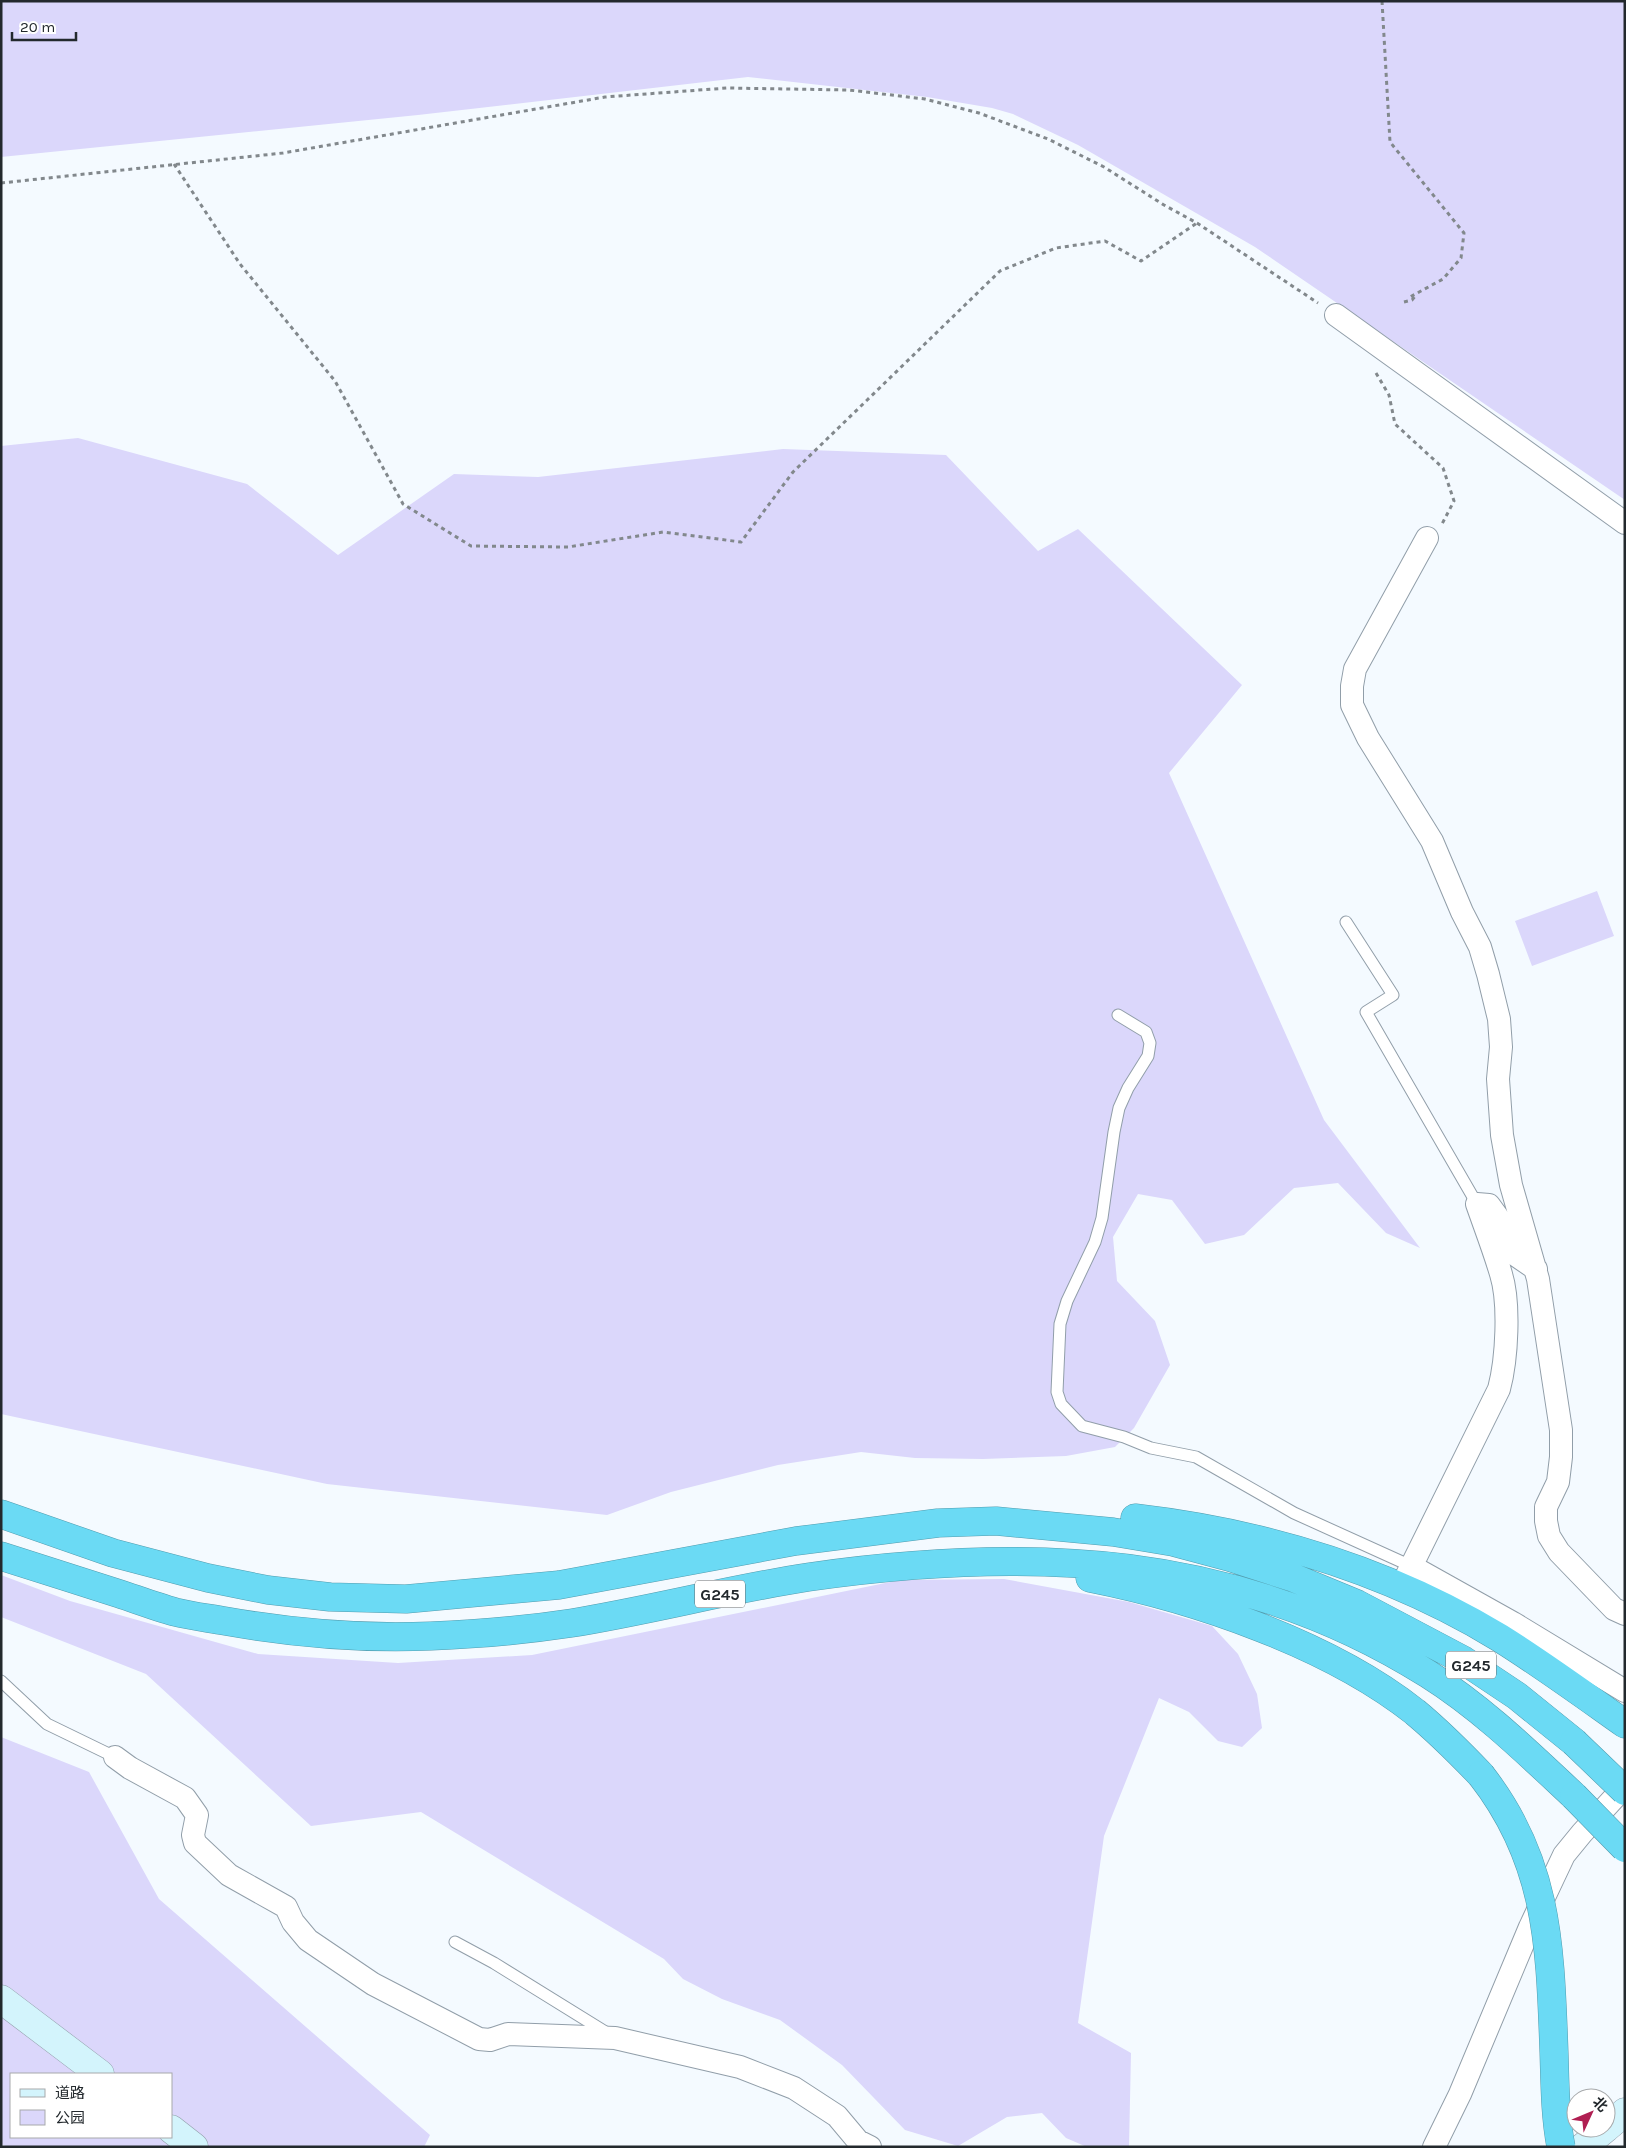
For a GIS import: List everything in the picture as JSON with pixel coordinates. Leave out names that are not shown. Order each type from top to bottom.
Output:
[{"type":"highway","name":"G245","points":[[1,1514],[113,1553],[208,1578],[268,1590],[330,1597],[406,1599],[559,1585],[806,1540],[938,1523],[996,1521],[1113,1532],[1173,1542],[1229,1556],[1294,1578],[1358,1604],[1463,1660],[1517,1696],[1574,1742],[1625,1791]]},
{"type":"highway","points":[[996,1521],[1046,1514],[1107,1515],[1213,1529],[1266,1540],[1314,1553],[1410,1583],[1461,1616],[1500,1638],[1625,1724]]},
{"type":"highway","name":"G245","points":[[1,1556],[176,1612],[266,1628],[346,1636],[428,1636],[505,1632],[573,1623],[806,1578],[891,1567],[992,1561],[1059,1562],[1120,1566],[1173,1574],[1225,1585],[1281,1603],[1340,1627],[1385,1649],[1430,1675],[1485,1715],[1574,1796],[1625,1848]]},
{"type":"highway","points":[[992,1561],[1111,1582],[1172,1599],[1276,1634],[1327,1658],[1372,1683],[1413,1711],[1449,1741],[1481,1775],[1507,1812],[1533,1870],[1541,1901],[1550,1963],[1556,2112],[1561,2147]]},
{"type":"main road","points":[[1,1999],[99,2073]]},
{"type":"main road","points":[[172,2130],[194,2147]]},
{"type":"main road","points":[[1583,2147],[1594,2138]]},
{"type":"street","points":[[1336,315],[1625,523]]},
{"type":"street","points":[[1427,538],[1355,669],[1352,686],[1352,705],[1368,738],[1432,841],[1462,912],[1480,947],[1499,1019],[1498,1079],[1502,1135],[1511,1185],[1536,1269],[1545,1317],[1561,1430],[1561,1457],[1558,1482],[1546,1507],[1549,1536],[1559,1552],[1614,1609],[1625,1614]]},
{"type":"street","points":[[1536,1269],[1514,1254],[1497,1216],[1489,1206],[1477,1204],[1502,1275],[1505,1303],[1504,1369],[1499,1388],[1410,1583],[1513,1623],[1625,1691]]},
{"type":"street","points":[[115,1757],[130,1768],[185,1798],[197,1815],[193,1835],[195,1843],[229,1875],[286,1907],[293,1922],[308,1940],[374,1984],[479,2039],[490,2040],[508,2034],[615,2038],[740,2067],[794,2088],[837,2116],[858,2141],[870,2147]]},
{"type":"street","points":[[1434,2147],[1460,2094],[1530,1927],[1564,1855],[1625,1786]]},
{"type":"lane","points":[[1346,922],[1393,994],[1366,1012],[1477,1204]]},
{"type":"lane","points":[[1118,1015],[1146,1032],[1150,1043],[1148,1056],[1128,1088],[1119,1108],[1102,1218],[1095,1242],[1067,1301],[1060,1324],[1056,1392],[1060,1404],[1082,1426],[1124,1437],[1151,1448],[1196,1458],[1294,1513],[1410,1583]]},
{"type":"lane","points":[[1,1682],[47,1724],[115,1757]]},
{"type":"lane","points":[[455,1942],[494,1963],[615,2038]]},
{"type":"path","points":[[1382,1],[1390,142],[1464,233],[1461,258],[1443,279],[1410,297]]},
{"type":"path","points":[[1,183],[283,153],[605,97],[727,88],[821,88],[925,99],[979,113],[1048,139],[1104,167],[1164,205],[1197,223],[1336,315]]},
{"type":"path","points":[[174,164],[240,264],[335,381],[403,504],[471,546],[568,547],[663,532],[741,542],[793,472],[1000,270],[1056,248],[1106,241],[1141,261],[1197,223]]},
{"type":"path","points":[[1404,302],[1412,300],[1417,292]]},
{"type":"path","points":[[1379,346],[1370,362],[1389,395],[1395,424],[1443,468],[1454,501],[1443,523],[1427,538]]},
{"type":"green space","points":[[1,1],[1625,1],[1625,500],[1255,247],[1078,145],[1013,114],[992,108],[927,97],[748,77],[418,115],[1,157]]},
{"type":"green space","points":[[78,438],[247,484],[338,555],[454,474],[538,477],[783,449],[946,455],[1038,551],[1078,529],[1242,685],[1169,773],[1324,1120],[1420,1248],[1386,1233],[1338,1183],[1294,1188],[1244,1235],[1205,1244],[1172,1200],[1138,1194],[1113,1237],[1117,1281],[1155,1321],[1170,1365],[1134,1428],[1115,1447],[1066,1456],[983,1459],[915,1458],[861,1452],[778,1465],[671,1492],[607,1515],[327,1484],[1,1414],[1,446]]},
{"type":"green space","points":[[1597,891],[1614,936],[1532,966],[1515,921]]},
{"type":"green space","points":[[1,1575],[70,1601],[258,1654],[398,1663],[532,1655],[900,1580],[1004,1579],[1129,1602],[1212,1626],[1238,1654],[1257,1694],[1262,1728],[1242,1747],[1218,1741],[1189,1712],[1159,1698],[1104,1836],[1078,2023],[1131,2053],[1129,2147],[1087,2147],[1066,2138],[1042,2113],[1007,2117],[958,2146],[905,2130],[842,2065],[780,2020],[722,1999],[683,1979],[664,1959],[421,1812],[311,1826],[146,1674],[1,1617]]},
{"type":"green space","points":[[1,1737],[89,1772],[159,1899],[430,2135],[424,2147],[8,2147],[1,2144]]}]
